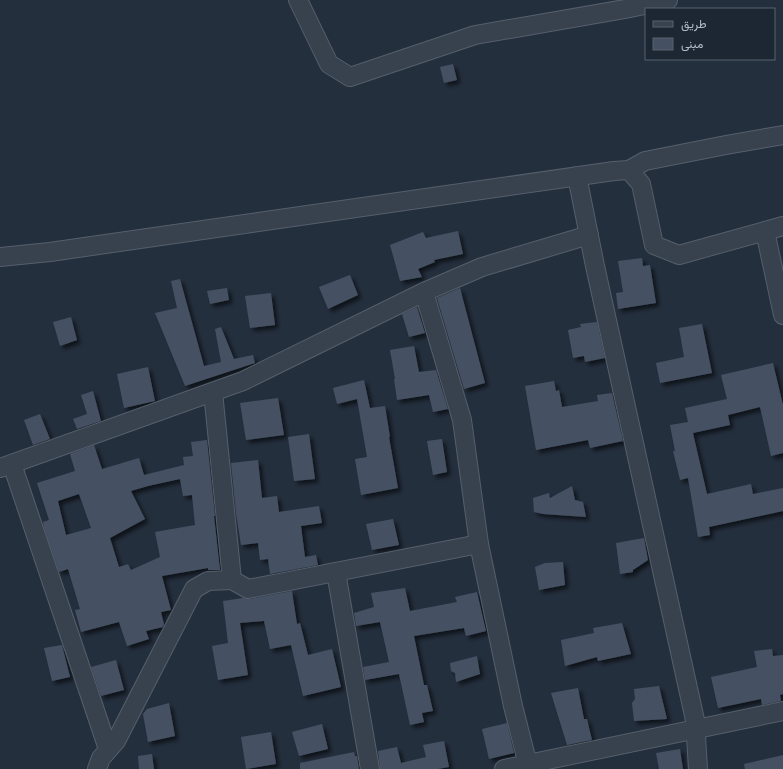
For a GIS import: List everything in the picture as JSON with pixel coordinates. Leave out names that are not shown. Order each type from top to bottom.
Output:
[{"type":"street","points":[[298,0],[329,64],[350,77],[475,36],[668,0]]},
{"type":"street","points":[[0,257],[50,252],[577,176],[629,170],[645,161],[726,144],[783,136]]},
{"type":"street","points":[[629,170],[641,184],[654,245],[679,255],[783,226]]},
{"type":"street","points":[[577,176],[695,720],[698,769]]},
{"type":"street","points":[[765,231],[783,315]]},
{"type":"street","points":[[108,749],[6,466],[243,381],[424,292],[482,267],[589,235]]},
{"type":"street","points":[[424,292],[462,420],[479,544],[512,706],[528,766]]},
{"type":"street","points":[[213,392],[232,580]]},
{"type":"street","points":[[97,769],[101,758],[116,741],[194,589],[208,581],[232,580],[248,589],[479,544]]},
{"type":"street","points":[[336,572],[370,769]]},
{"type":"street","points":[[504,769],[528,766],[783,711]]},
{"type":"building","points":[[453,64],[457,80],[444,83],[440,67]]},
{"type":"building","points":[[458,231],[463,254],[434,260],[435,262],[418,269],[422,277],[400,281],[390,245],[423,232],[426,238]]},
{"type":"building","points":[[642,258],[643,266],[650,265],[656,303],[618,309],[616,293],[623,292],[618,261]]},
{"type":"building","points":[[350,275],[358,295],[328,309],[319,287]]},
{"type":"building","points":[[180,279],[204,366],[221,362],[215,329],[221,327],[234,359],[253,355],[255,363],[185,386],[155,313],[177,308],[171,281]]},
{"type":"building","points":[[227,288],[229,300],[210,304],[207,291]]},
{"type":"building","points":[[460,288],[485,383],[464,389],[437,298]]},
{"type":"building","points":[[271,293],[275,325],[250,328],[245,296]]},
{"type":"building","points":[[417,307],[425,333],[409,337],[402,314]]},
{"type":"building","points":[[71,317],[77,340],[60,346],[53,322]]},
{"type":"building","points":[[597,322],[605,358],[585,362],[584,356],[573,358],[568,330],[581,327],[580,324]]},
{"type":"building","points":[[702,324],[712,373],[660,383],[656,363],[684,357],[679,328]]},
{"type":"building","points":[[414,346],[419,372],[436,370],[448,409],[433,412],[429,395],[397,400],[390,350]]},
{"type":"building","points":[[773,363],[783,405],[783,453],[771,456],[760,407],[728,415],[730,425],[693,433],[707,494],[751,484],[753,494],[783,488],[783,511],[709,527],[710,535],[698,537],[688,478],[680,480],[673,451],[675,451],[670,425],[688,422],[685,408],[727,399],[721,375]]},
{"type":"building","points":[[148,367],[155,401],[124,408],[117,374]]},
{"type":"building","points":[[364,380],[370,408],[385,406],[398,488],[361,495],[355,459],[367,457],[357,399],[337,404],[333,388]]},
{"type":"building","points":[[554,381],[556,391],[559,390],[562,407],[598,401],[597,395],[612,393],[623,441],[590,448],[588,440],[536,450],[525,386]]},
{"type":"building","points":[[93,391],[101,421],[77,429],[73,419],[87,414],[81,395]]},
{"type":"building","points":[[278,398],[284,435],[246,440],[240,403]]},
{"type":"building","points":[[40,414],[50,439],[33,445],[24,420]]},
{"type":"building","points":[[309,434],[315,479],[294,481],[288,437]]},
{"type":"building","points":[[442,439],[447,472],[433,475],[427,441]]},
{"type":"building","points":[[207,440],[220,570],[208,570],[208,568],[162,576],[171,610],[161,612],[164,624],[163,627],[146,631],[149,639],[127,646],[119,622],[81,632],[75,610],[80,609],[68,569],[59,572],[44,528],[43,522],[49,520],[37,483],[75,471],[70,454],[94,445],[102,469],[139,458],[144,475],[184,465],[183,457],[193,456],[191,442]],"holes":[[[180,479],[183,496],[192,495],[195,525],[155,532],[160,557],[131,570],[128,564],[119,567],[110,538],[145,519],[131,491]],[[79,494],[91,528],[66,535],[58,501]]]},
{"type":"building","points":[[258,460],[262,498],[277,496],[279,512],[319,506],[322,523],[301,526],[305,557],[316,555],[318,565],[270,574],[268,559],[260,560],[258,543],[241,545],[231,463]]},
{"type":"building","points":[[572,486],[575,500],[583,502],[586,517],[534,512],[533,498],[549,493],[550,498]]},
{"type":"building","points":[[393,519],[399,545],[372,550],[366,524]]},
{"type":"building","points":[[644,538],[648,560],[633,570],[633,572],[620,574],[616,543]]},
{"type":"building","points":[[563,562],[565,585],[539,590],[535,567],[545,563]]},
{"type":"building","points":[[405,588],[410,611],[457,602],[455,597],[477,592],[486,631],[466,636],[464,628],[414,636],[424,685],[427,685],[433,711],[422,713],[424,722],[410,725],[399,674],[365,680],[363,667],[389,662],[380,622],[356,626],[354,613],[374,607],[371,593]]},
{"type":"building","points":[[292,591],[297,624],[300,623],[308,655],[332,649],[341,687],[303,696],[291,645],[270,649],[264,621],[240,623],[248,675],[218,680],[212,646],[228,643],[223,601],[243,598],[250,599]]},
{"type":"building","points":[[622,623],[631,654],[598,661],[597,657],[565,666],[561,640],[594,633],[593,628]]},
{"type":"building","points":[[62,645],[70,677],[52,681],[44,648]]},
{"type":"building","points":[[772,649],[773,656],[783,655],[783,694],[780,695],[781,701],[762,705],[761,699],[718,708],[711,677],[757,667],[754,651]]},
{"type":"building","points":[[477,656],[480,674],[456,682],[455,673],[451,671],[450,663]]},
{"type":"building","points":[[116,660],[124,690],[101,696],[91,667]]},
{"type":"building","points":[[659,686],[667,719],[634,721],[632,703],[635,699],[634,689]]},
{"type":"building","points":[[578,688],[584,719],[587,719],[592,740],[567,745],[551,693]]},
{"type":"building","points":[[169,703],[175,736],[148,742],[143,714],[147,709]]},
{"type":"building","points":[[507,723],[514,753],[489,759],[482,729]]},
{"type":"building","points":[[322,724],[328,749],[299,756],[292,732]]},
{"type":"building","points":[[271,732],[276,764],[246,769],[241,737]]},
{"type":"building","points":[[444,741],[449,767],[438,769],[380,769],[378,751],[397,747],[401,763],[426,757],[423,745]]},
{"type":"building","points":[[680,749],[683,769],[659,769],[656,753]]},
{"type":"building","points":[[354,752],[355,756],[357,756],[359,769],[300,769],[300,763]]},
{"type":"building","points":[[152,754],[154,769],[139,769],[138,756]]},
{"type":"building","points":[[783,755],[783,769],[745,769],[744,764]]}]
